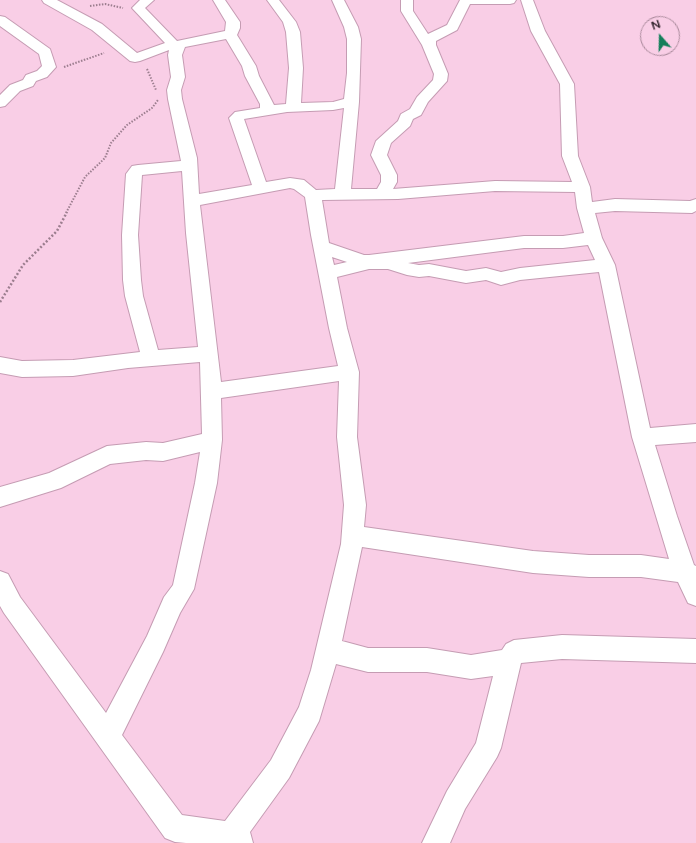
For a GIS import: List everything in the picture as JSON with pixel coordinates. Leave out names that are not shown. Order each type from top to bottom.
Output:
[{"type":"street","points":[[48,0],[97,27],[135,58],[155,50],[230,34]]},
{"type":"street","points":[[219,0],[233,22],[233,28],[230,34]]},
{"type":"street","points":[[273,0],[289,22],[293,32],[296,68],[292,107]]},
{"type":"street","points":[[338,0],[351,27],[354,39],[352,102],[342,193]]},
{"type":"street","points":[[383,193],[389,182],[389,175],[379,155],[384,141],[404,123],[406,117],[416,112],[422,100],[440,81],[441,74],[429,45],[407,11],[407,0]]},
{"type":"street","points":[[429,45],[432,37],[452,27],[466,0]]},
{"type":"street","points":[[472,0],[510,0]]},
{"type":"street","points":[[527,0],[538,31],[567,84],[570,156],[582,186],[585,208],[594,238],[606,265],[642,437],[666,516],[691,574],[696,595]]},
{"type":"street","points":[[142,3],[177,45]]},
{"type":"street","points":[[0,20],[45,52],[48,67],[46,71],[31,78],[25,85],[15,88],[0,103]]},
{"type":"street","points":[[230,34],[249,66],[252,76],[267,104],[268,110]]},
{"type":"street","points":[[108,736],[155,644],[172,605],[182,589],[206,483],[212,440],[211,391],[194,232],[190,165],[174,90],[178,77],[175,55],[177,45]]},
{"type":"street","points":[[261,188],[236,119],[240,116],[268,110],[292,107],[324,106],[352,102]]},
{"type":"street","points":[[151,358],[134,296],[132,280],[130,235],[134,174],[138,170],[190,165]]},
{"type":"street","points":[[193,201],[290,183],[298,184],[313,195],[383,193],[495,186],[582,186]]},
{"type":"street","points":[[0,582],[12,604],[72,684],[175,828],[232,840],[280,769],[310,712],[328,650],[353,535],[355,505],[347,437],[349,372],[338,328],[313,195]]},
{"type":"street","points":[[585,208],[615,205],[692,207],[696,205]]},
{"type":"street","points":[[322,247],[363,261],[369,261],[524,242],[562,242],[594,238]]},
{"type":"street","points":[[328,273],[368,263],[388,263],[419,271],[429,270],[466,277],[486,274],[501,279],[520,274],[606,265]]},
{"type":"street","points":[[0,365],[22,369],[72,368],[151,358],[208,354]]},
{"type":"street","points":[[211,391],[349,372]]},
{"type":"street","points":[[642,437],[696,433]]},
{"type":"street","points":[[0,497],[54,481],[107,455],[146,451],[163,452],[212,440]]},
{"type":"street","points":[[353,535],[533,562],[590,566],[641,566],[691,574]]},
{"type":"street","points":[[436,843],[456,800],[488,748],[509,661],[514,652],[562,647],[696,651]]},
{"type":"street","points":[[328,650],[368,660],[427,660],[471,667],[509,661]]},
{"type":"path","points":[[62,8],[80,9],[98,4],[142,3]]},
{"type":"path","points":[[46,71],[53,71],[82,62],[122,46]]},
{"type":"path","points":[[135,58],[150,73],[157,92]]},
{"type":"path","points":[[0,302],[23,265],[57,231],[85,177],[106,158],[111,144],[127,125],[152,108],[159,98]]}]
